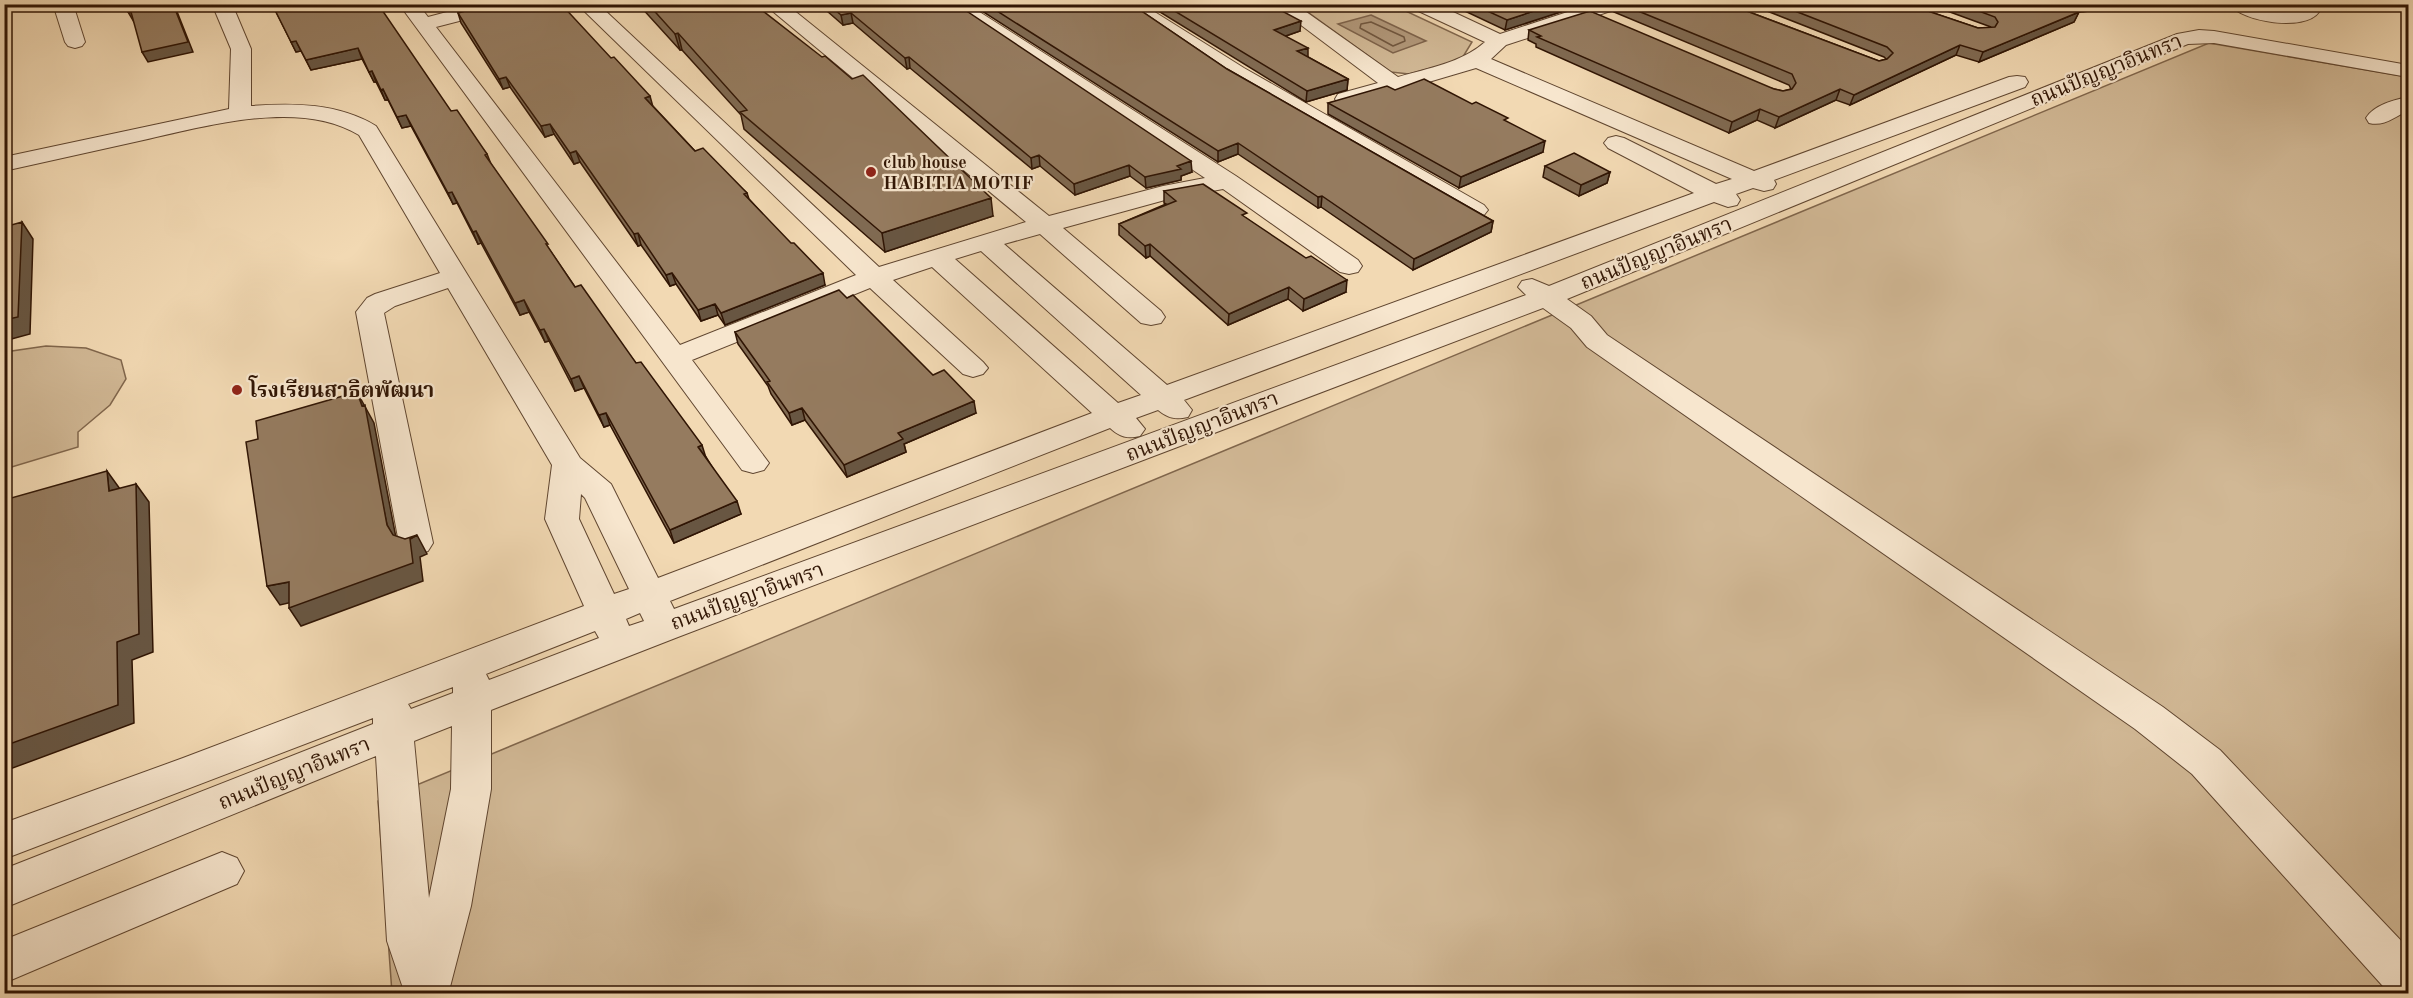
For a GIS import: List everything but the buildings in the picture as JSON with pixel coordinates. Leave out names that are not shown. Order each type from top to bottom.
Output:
[{"type":"street","points":[[63,4],[75,42]]},
{"type":"street","points":[[222,4],[241,49],[240,115]]},
{"type":"street","points":[[415,14],[502,4]]},
{"type":"street","points":[[586,4],[874,278],[973,368]]},
{"type":"street","points":[[773,4],[924,123],[1046,224],[1151,317]]},
{"type":"street","points":[[953,4],[1227,181],[1349,266]]},
{"type":"street","points":[[1128,4],[1236,73],[1475,210]]},
{"type":"street","points":[[1282,4],[1394,84]]},
{"type":"street","points":[[1419,4],[1499,41]]},
{"type":"street","points":[[1302,112],[1451,69],[1476,60],[1499,41],[1579,8],[1613,4]]},
{"type":"street","points":[[2238,4],[2262,14],[2273,26],[2279,44]]},
{"type":"street","points":[[1579,8],[1620,25]]},
{"type":"street","points":[[2262,14],[2299,11],[2314,51]]},
{"type":"street","points":[[415,14],[675,357],[753,464]]},
{"type":"street","name":"ถนนปัญญาอินทรา","points":[[658,611],[1115,415],[2167,27],[2195,27],[2409,71]]},
{"type":"street","name":"ถนนปัญญาอินทรา","points":[[4,889],[393,713],[473,663],[612,628],[1147,448],[1534,301],[2184,38],[2199,36],[2279,44]]},
{"type":"street","name":"ถนนปัญญาอินทรา","points":[[2314,51],[2409,61]]},
{"type":"street","points":[[1476,60],[1754,179],[1790,198]]},
{"type":"street","points":[[1451,69],[1564,118],[1754,213]]},
{"type":"street","points":[[2377,118],[2399,106],[2409,104]]},
{"type":"street","points":[[1564,118],[1586,108]]},
{"type":"street","points":[[4,164],[196,121],[240,115],[290,111],[318,113],[352,121],[368,131],[568,465],[599,492],[658,611]]},
{"type":"street","points":[[675,357],[874,278],[985,241],[1163,193],[1227,181]]},
{"type":"street","points":[[985,241],[1164,397],[1195,429]]},
{"type":"street","points":[[938,258],[1115,415],[1147,448]]},
{"type":"street","points":[[1496,275],[1534,301],[1552,325],[1597,341],[2149,718],[2198,756],[2271,830],[2409,980]]},
{"type":"street","points":[[416,543],[370,312],[377,304],[385,300],[455,277]]},
{"type":"street","points":[[568,465],[562,519],[612,628]]},
{"type":"street","name":"ถนนปัญญาอินทรา","points":[[4,841],[393,713],[472,703],[612,628]]},
{"type":"street","points":[[428,990],[449,906],[471,789],[473,663]]},
{"type":"street","points":[[393,713],[410,941],[428,990]]},
{"type":"street","points":[[4,962],[222,871]]},
{"type":"shaded area","points":[[1298,5],[1393,5],[1472,42],[1461,60],[1409,74],[1391,72]]},
{"type":"shaded area","points":[[2209,43],[2408,77],[2408,993],[392,993],[378,801]]},
{"type":"shaded area","points":[[46,346],[86,348],[121,360],[126,379],[110,405],[78,432],[78,447],[5,469],[5,352]]},
{"type":"water","points":[[1371,15],[1426,41],[1393,53],[1338,24]]},
{"type":"place","name":"club house HABITIA MOTIF","points":[[871,172]]},
{"type":"place","name":"โรงเรียนสาธิตพัฒนา","points":[[237,390]]}]
